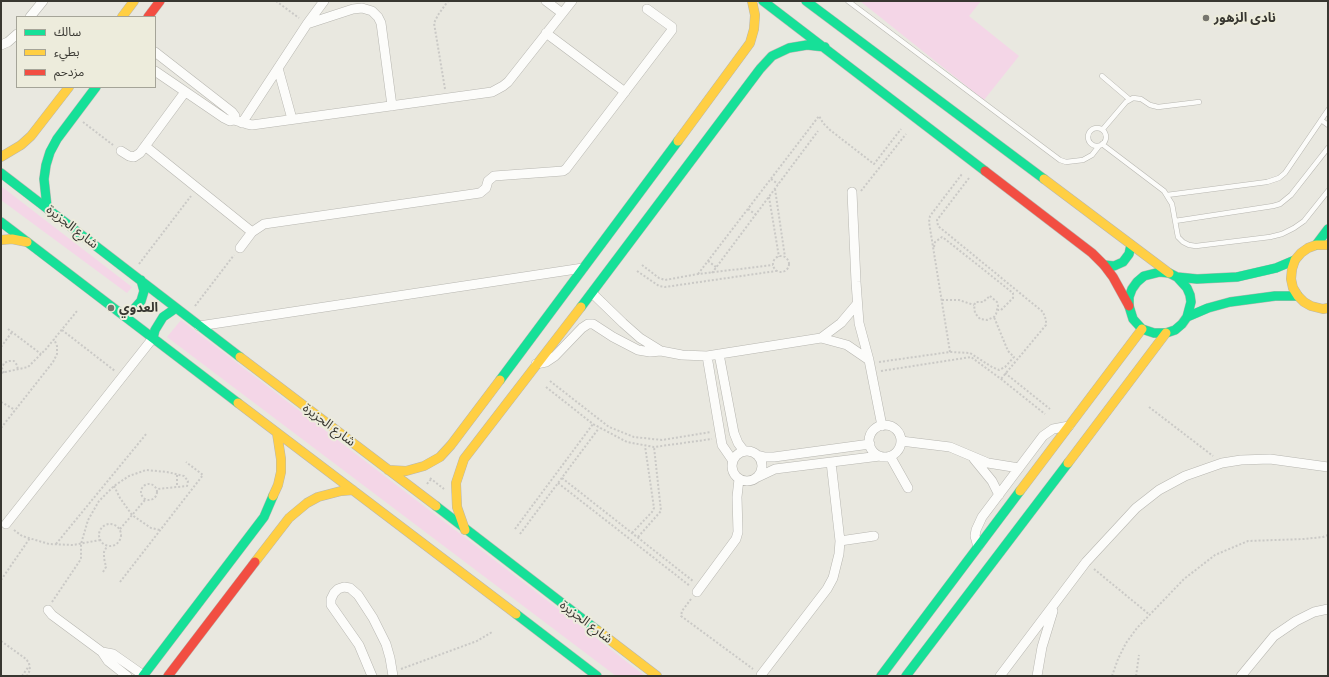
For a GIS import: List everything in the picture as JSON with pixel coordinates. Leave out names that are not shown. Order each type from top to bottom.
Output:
[{"type":"street","points":[[31,16],[43,1]]},
{"type":"street","points":[[123,16],[134,1]]},
{"type":"street","points":[[149,16],[160,1]]},
{"type":"street","points":[[238,121],[278,68],[324,1]]},
{"type":"street","points":[[546,1],[562,13]]},
{"type":"street","points":[[156,72],[227,120],[252,125],[492,92],[503,86],[572,1]]},
{"type":"street","points":[[465,530],[457,507],[456,483],[464,460],[535,365],[592,293],[751,62],[750,43],[754,29],[755,14],[752,1]]},
{"type":"street","points":[[763,1],[1092,253],[1113,277],[1129,306],[1133,319],[1142,329],[1154,333],[1166,333]]},
{"type":"street","points":[[806,1],[1173,275],[1187,288],[1190,295],[1190,310],[1182,324],[1175,330],[1166,333],[1138,352],[1068,426],[881,676]]},
{"type":"street","points":[[307,24],[353,9],[362,8],[372,11],[381,23],[392,106]]},
{"type":"street","points":[[240,248],[252,232],[264,224],[480,193],[486,188],[488,181],[494,176],[563,171],[672,30],[672,27],[647,9]]},
{"type":"street","points":[[546,33],[625,92]]},
{"type":"street","points":[[1,45],[8,42],[16,35]]},
{"type":"street","points":[[388,470],[406,470],[417,468],[424,466],[440,457],[583,268],[751,62],[772,56],[789,48],[807,45],[825,47]]},
{"type":"street","points":[[156,53],[232,112],[238,121]]},
{"type":"street","points":[[278,68],[292,119]]},
{"type":"street","points":[[47,207],[45,172],[50,152],[48,132],[69,88]]},
{"type":"street","points":[[1,157],[48,132],[74,115],[95,88]]},
{"type":"street","points":[[121,151],[134,157],[140,153],[185,92]]},
{"type":"street","points":[[145,146],[252,232]]},
{"type":"street","name":"شارع الجزيرة","points":[[1,173],[657,676]]},
{"type":"street","points":[[852,192],[859,323],[870,361],[882,426]]},
{"type":"street","points":[[1,222],[277,434],[353,490],[588,672],[597,676]]},
{"type":"street","points":[[1316,245],[1328,229]]},
{"type":"street","points":[[1,240],[27,242]]},
{"type":"street","points":[[1129,306],[1131,293],[1137,282],[1144,276],[1152,273],[1160,272],[1173,275],[1217,279],[1237,277],[1276,268],[1295,260],[1304,251],[1316,245],[1328,244]]},
{"type":"street","points":[[1104,265],[1114,266],[1123,262],[1129,254],[1131,245]]},
{"type":"street","points":[[1295,260],[1291,279],[1293,288],[1304,302],[1327,312]]},
{"type":"street","points":[[199,326],[583,268]]},
{"type":"street","points":[[120,313],[125,313],[134,309],[141,302],[144,291],[141,280]]},
{"type":"street","points":[[592,293],[640,338],[661,351]]},
{"type":"street","points":[[1187,317],[1208,308],[1238,300],[1275,296],[1298,296]]},
{"type":"street","points":[[821,338],[841,323],[857,304]]},
{"type":"street","points":[[6,524],[153,338],[155,330],[163,317],[176,308]]},
{"type":"street","points":[[535,365],[546,362],[555,356],[588,324],[597,326],[613,337],[638,350],[650,352],[661,351],[682,355],[707,356],[821,338],[847,345],[870,361]]},
{"type":"street","points":[[906,676],[1138,352],[1142,329]]},
{"type":"street","points":[[719,354],[734,433],[738,443],[744,451]]},
{"type":"street","points":[[707,356],[722,445],[733,461]]},
{"type":"street","points":[[870,444],[774,457],[766,457],[757,455],[753,452],[744,451],[737,455],[733,461],[733,471],[739,479],[749,481],[775,469],[890,456],[898,450],[901,441],[900,436],[893,427],[882,426],[876,428],[872,432],[870,444],[875,453],[880,456]]},
{"type":"street","points":[[978,547],[975,536],[977,525],[1019,468],[1043,436],[1053,429],[1068,426]]},
{"type":"street","points":[[463,428],[478,440]]},
{"type":"street","points":[[168,676],[272,523],[274,498],[281,472],[281,459],[277,434]]},
{"type":"street","points":[[901,441],[950,447],[973,458],[996,465],[1019,468]]},
{"type":"street","points":[[757,455],[762,463],[762,468],[758,477]]},
{"type":"street","points":[[890,456],[908,488]]},
{"type":"street","points":[[973,458],[988,475],[999,495]]},
{"type":"street","points":[[1000,676],[1086,562],[1136,508],[1159,490],[1185,476],[1222,463],[1241,460],[1270,459],[1328,467]]},
{"type":"street","points":[[761,675],[828,589],[836,566],[840,541],[832,462]]},
{"type":"street","points":[[699,589],[736,539],[738,532],[737,497],[739,479]]},
{"type":"street","points":[[48,610],[52,616],[102,652],[113,654],[143,676],[272,523],[289,518],[307,503],[329,493],[353,490]]},
{"type":"street","points":[[840,541],[874,536]]},
{"type":"street","points":[[372,676],[359,645],[331,605],[331,599],[338,589],[344,587],[350,588],[358,595],[369,612],[386,644],[393,674]]},
{"type":"street","points":[[1037,676],[1042,647],[1056,602]]},
{"type":"street","points":[[1241,676],[1274,636],[1296,621],[1314,612],[1328,609]]},
{"type":"street","points":[[102,652],[108,661],[127,676]]},
{"type":"lane","points":[[848,1],[1060,160],[1066,162],[1083,160],[1092,155],[1106,139],[1103,129]]},
{"type":"lane","points":[[1102,76],[1129,99]]},
{"type":"lane","points":[[1103,129],[1129,99],[1137,98],[1150,105],[1158,107],[1199,102]]},
{"type":"lane","points":[[1168,195],[1273,181],[1284,173],[1328,110]]},
{"type":"lane","points":[[1321,120],[1328,126]]},
{"type":"lane","points":[[1103,129],[1093,128],[1088,132],[1087,136],[1089,143],[1095,146],[1100,145],[1160,187],[1168,195],[1172,204],[1178,237],[1189,245],[1196,246],[1270,237],[1282,234],[1304,221],[1328,192]]},
{"type":"lane","points":[[1175,221],[1280,204],[1291,195],[1328,148]]},
{"type":"path","points":[[276,1],[307,24]]},
{"type":"path","points":[[447,98],[434,23],[438,14],[448,1]]},
{"type":"path","points":[[74,115],[121,151]]},
{"type":"path","points":[[698,274],[820,116],[823,123],[830,130],[879,168]]},
{"type":"path","points":[[874,164],[901,129]]},
{"type":"path","points":[[712,273],[818,132]]},
{"type":"path","points":[[852,202],[906,134]]},
{"type":"path","points":[[950,352],[930,216],[962,174]]},
{"type":"path","points":[[969,178],[937,220],[938,226],[1043,312],[1046,320],[1046,325],[1001,378]]},
{"type":"path","points":[[771,179],[778,184]]},
{"type":"path","points":[[132,274],[198,188]]},
{"type":"path","points":[[637,271],[659,286],[776,271],[783,272],[788,269],[789,262],[785,257],[775,189]]},
{"type":"path","points":[[769,197],[779,257]]},
{"type":"path","points":[[748,209],[756,215]]},
{"type":"path","points":[[934,248],[936,242],[942,237],[1014,293],[1013,298],[1001,310],[998,310]]},
{"type":"path","points":[[187,316],[240,248]]},
{"type":"path","points":[[773,265],[775,260],[779,257],[785,257]]},
{"type":"path","points":[[708,261],[716,267]]},
{"type":"path","points":[[642,265],[659,278],[665,280],[698,274],[773,265]]},
{"type":"path","points":[[773,265],[776,271]]},
{"type":"path","points":[[665,280],[665,286]]},
{"type":"path","points":[[990,296],[997,302],[998,310],[994,317],[987,320],[980,319],[975,313],[974,306],[976,302],[982,302],[990,296]]},
{"type":"path","points":[[942,300],[959,300],[974,306]]},
{"type":"path","points":[[18,370],[17,365],[14,362],[9,361],[4,363],[2,373],[18,370],[28,367],[62,330],[77,311]]},
{"type":"path","points":[[870,361],[950,352],[970,353],[999,370],[1005,367],[1014,357],[1008,351],[994,317]]},
{"type":"path","points":[[8,329],[41,354]]},
{"type":"path","points":[[62,330],[122,376]]},
{"type":"path","points":[[1,348],[12,332]]},
{"type":"path","points":[[1,428],[53,362],[57,354],[54,339]]},
{"type":"path","points":[[872,373],[971,357],[1001,378],[1045,414]]},
{"type":"path","points":[[1005,373],[1050,409]]},
{"type":"path","points":[[550,382],[609,427],[634,437],[662,440],[720,434]]},
{"type":"path","points":[[546,387],[593,424],[627,442],[654,448],[720,434]]},
{"type":"path","points":[[1,402],[15,410]]},
{"type":"path","points":[[1149,407],[1222,463]]},
{"type":"path","points":[[515,529],[593,424]]},
{"type":"path","points":[[520,534],[599,428]]},
{"type":"path","points":[[56,544],[146,433]]},
{"type":"path","points":[[632,533],[654,508],[644,446]]},
{"type":"path","points":[[638,537],[661,511],[654,448]]},
{"type":"path","points":[[120,582],[204,475],[186,462]]},
{"type":"path","points":[[417,468],[457,498]]},
{"type":"path","points":[[48,610],[81,559],[80,544],[88,520],[99,501],[114,486],[129,476],[146,470],[177,474],[184,476],[188,481],[187,486],[157,489]]},
{"type":"path","points":[[177,474],[177,487]]},
{"type":"path","points":[[562,478],[638,537],[699,589]]},
{"type":"path","points":[[150,483],[154,484],[158,494],[156,498],[148,500],[145,499],[141,493],[143,486],[150,483]]},
{"type":"path","points":[[558,483],[699,589]]},
{"type":"path","points":[[114,486],[120,498],[132,515],[151,528],[160,530]]},
{"type":"path","points":[[120,530],[145,499]]},
{"type":"path","points":[[6,524],[22,536],[49,544],[73,545],[100,540]]},
{"type":"path","points":[[113,524],[120,530],[122,534],[119,542],[111,546],[107,546],[100,540],[99,532],[105,525],[113,524]]},
{"type":"path","points":[[1112,676],[1126,643],[1137,628],[1184,579],[1215,555],[1248,541],[1323,537],[1328,535]]},
{"type":"path","points":[[1,580],[30,538]]},
{"type":"path","points":[[103,572],[106,567],[104,552],[107,546]]},
{"type":"path","points":[[1086,562],[1150,615]]},
{"type":"path","points":[[699,589],[682,611],[681,616],[761,675]]},
{"type":"path","points":[[393,674],[478,641],[492,632]]},
{"type":"path","points":[[1,641],[26,659],[30,670],[27,676]]},
{"type":"path","points":[[1136,676],[1139,655]]},
{"type":"path","points":[[22,676],[29,666]]},
{"type":"shaded area","points":[[860,1],[981,1],[969,16],[1019,56],[984,100]]},
{"type":"shaded area","points":[[1,186],[132,287],[127,293],[1,200]]},
{"type":"shaded area","points":[[181,320],[645,676],[616,676],[167,337]]},
{"type":"traffic: fast","points":[[763,1],[985,171]]},
{"type":"traffic: fast","points":[[806,1],[1044,179]]},
{"type":"traffic: fast","points":[[581,307],[760,69],[772,56],[789,48],[807,45],[825,47]]},
{"type":"traffic: fast","points":[[47,207],[44,179],[50,152],[57,139],[95,88]]},
{"type":"traffic: fast","points":[[500,380],[678,141]]},
{"type":"traffic: fast","points":[[1,173],[240,357]]},
{"type":"traffic: fast","points":[[1,222],[238,403]]},
{"type":"traffic: fast","points":[[1316,245],[1328,229]]},
{"type":"traffic: fast","points":[[1104,265],[1114,266],[1123,262],[1129,254],[1131,245]]},
{"type":"traffic: fast","points":[[1177,277],[1187,288],[1190,295],[1191,302],[1187,317],[1175,330],[1166,333],[1154,333],[1142,329],[1133,319],[1129,306],[1129,297],[1132,289],[1144,276],[1160,272],[1169,273],[1177,277],[1197,279],[1237,277],[1276,268],[1295,260]]},
{"type":"traffic: fast","points":[[120,313],[125,313],[134,309],[141,301],[144,291],[141,280]]},
{"type":"traffic: fast","points":[[1187,317],[1208,308],[1230,302],[1275,296],[1298,296]]},
{"type":"traffic: fast","points":[[153,338],[155,330],[163,317],[176,308]]},
{"type":"traffic: fast","points":[[906,676],[1068,463]]},
{"type":"traffic: fast","points":[[881,676],[1020,491]]},
{"type":"traffic: fast","points":[[143,676],[264,517],[273,496]]},
{"type":"traffic: fast","points":[[436,506],[597,630]]},
{"type":"traffic: fast","points":[[516,614],[597,676]]},
{"type":"traffic: slow","points":[[123,16],[134,1]]},
{"type":"traffic: slow","points":[[678,141],[750,43],[754,29],[755,15],[752,1]]},
{"type":"traffic: slow","points":[[1,157],[21,145],[31,136],[68,88]]},
{"type":"traffic: slow","points":[[1044,179],[1169,273]]},
{"type":"traffic: slow","points":[[1,240],[12,239],[27,242]]},
{"type":"traffic: slow","points":[[1328,245],[1316,245],[1301,253],[1295,260],[1291,279],[1293,288],[1304,302],[1311,306],[1323,309],[1328,308]]},
{"type":"traffic: slow","points":[[465,530],[457,507],[456,483],[464,459],[581,307]]},
{"type":"traffic: slow","points":[[1020,491],[1142,329]]},
{"type":"traffic: slow","points":[[1068,463],[1166,333]]},
{"type":"traffic: slow","points":[[240,357],[436,506]]},
{"type":"traffic: slow","points":[[388,470],[406,471],[424,466],[440,457],[451,445],[500,380]]},
{"type":"traffic: slow","points":[[238,403],[516,614]]},
{"type":"traffic: slow","points":[[273,496],[278,485],[281,472],[281,459],[277,433]]},
{"type":"traffic: slow","points":[[255,562],[289,518],[307,503],[318,497],[341,491],[353,490]]},
{"type":"traffic: slow","points":[[597,630],[657,676]]},
{"type":"traffic: jam","points":[[149,16],[160,1]]},
{"type":"traffic: jam","points":[[985,171],[1092,253],[1113,277],[1129,306]]},
{"type":"traffic: jam","points":[[168,676],[255,562]]},
{"type":"place","name":"نادى الزهور","points":[[1206,18]]},
{"type":"place","name":"العدوي","points":[[111,308]]}]
